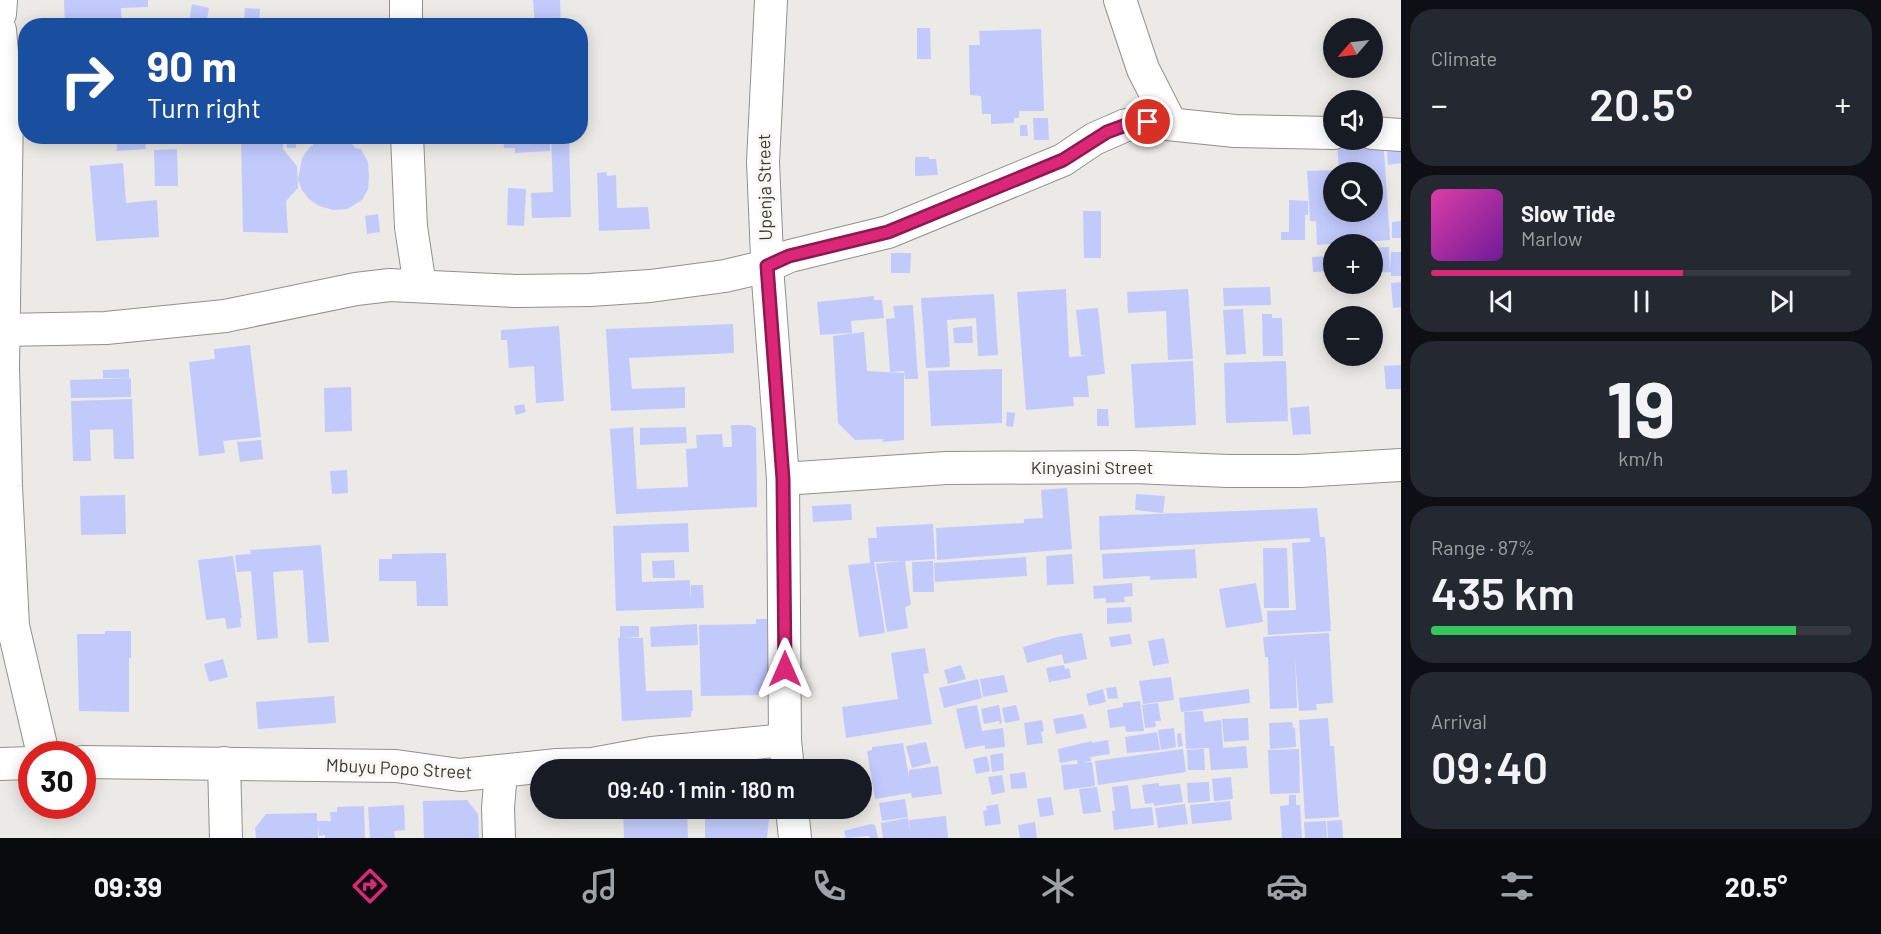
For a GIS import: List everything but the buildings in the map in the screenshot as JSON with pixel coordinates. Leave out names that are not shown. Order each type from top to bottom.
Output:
[{"type":"street","points":[[0,14],[1,0]]},
{"type":"street","points":[[406,0],[406,18]]},
{"type":"street","name":"Upenja Street","points":[[771,0],[763,162],[767,266],[783,479],[787,755]]},
{"type":"street","points":[[1120,0],[1143,69],[1172,124]]},
{"type":"street","points":[[0,30],[7,110],[3,330],[6,486],[14,626],[40,741]]},
{"type":"street","points":[[3,330],[106,328],[163,324],[225,316],[390,285],[516,291],[590,290],[650,286],[725,276],[767,266],[789,256],[857,241],[913,222],[1063,160],[1094,139],[1126,125],[1148,122],[1254,132],[1323,132]]},
{"type":"street","points":[[1383,134],[1401,135]]},
{"type":"street","points":[[407,144],[411,227],[420,286]]},
{"type":"street","name":"Kinyasini Street","points":[[783,479],[946,468],[1134,467],[1300,471],[1401,465]]},
{"type":"street","name":"Mbuyu Popo Street","points":[[96,762],[396,766],[460,775],[558,765],[592,764],[652,753],[787,755]]},
{"type":"street","points":[[0,764],[18,763]]},
{"type":"street","points":[[224,763],[226,838]]},
{"type":"street","points":[[499,838],[498,808],[501,771]]},
{"type":"street","points":[[793,819],[795,838]]},
{"type":"route","points":[[785,669],[783,479],[767,266],[789,256],[888,232],[1063,160],[1107,132],[1126,125],[1148,122]]}]
